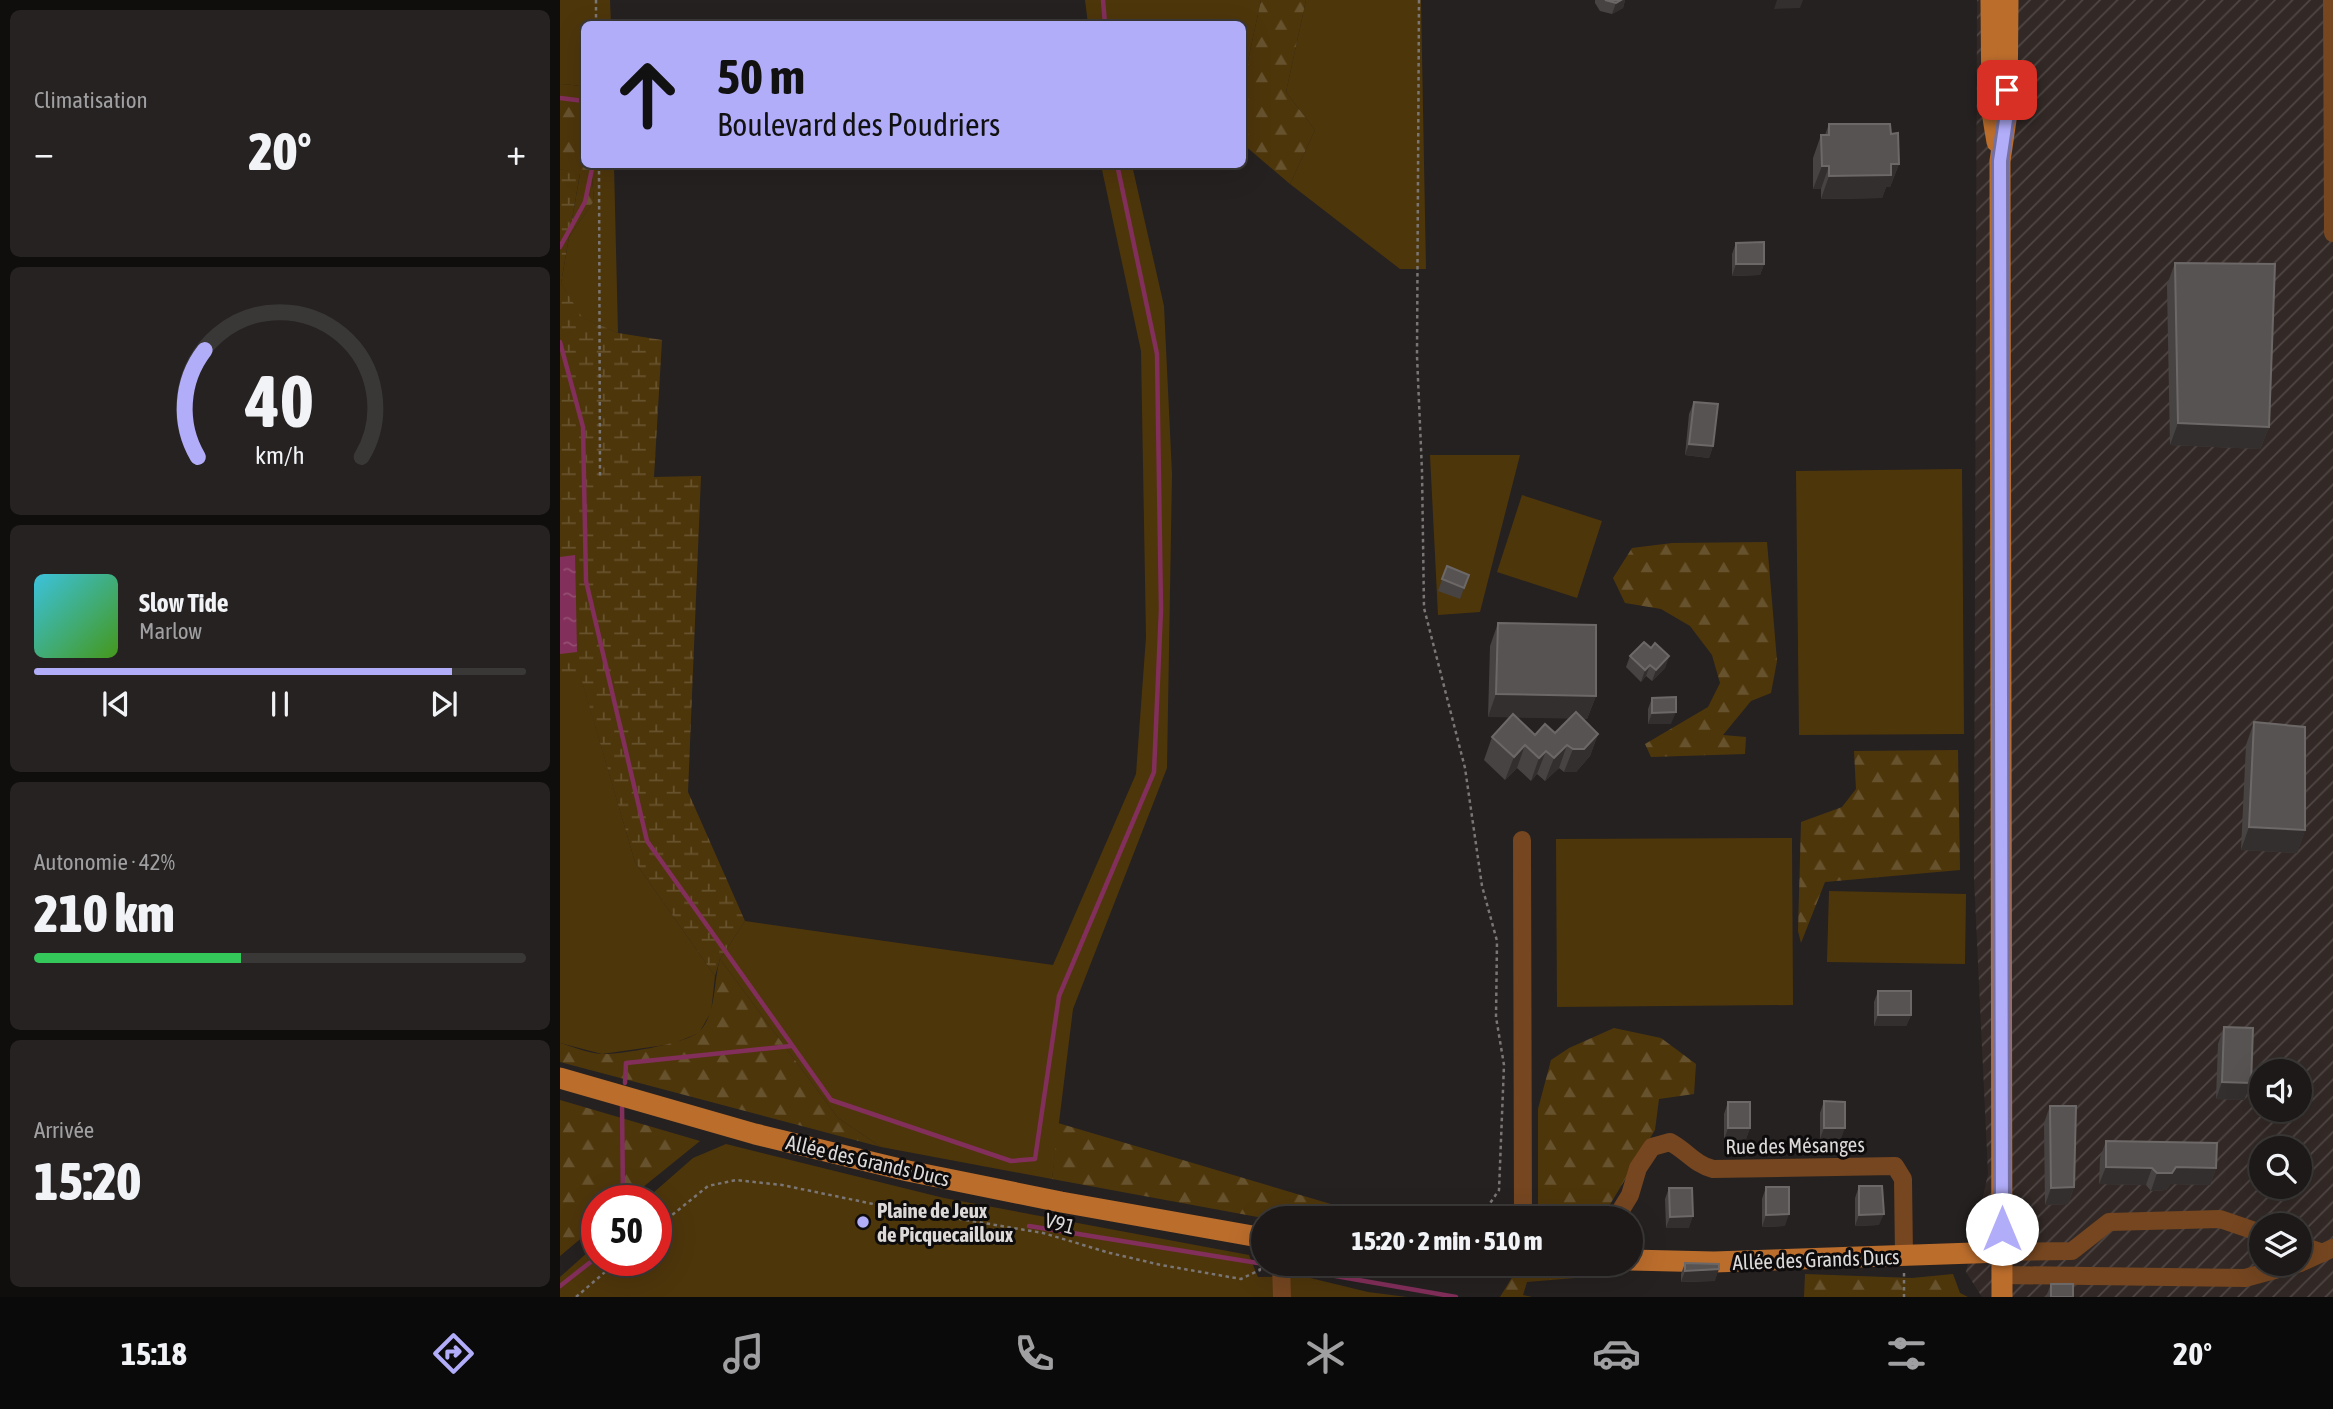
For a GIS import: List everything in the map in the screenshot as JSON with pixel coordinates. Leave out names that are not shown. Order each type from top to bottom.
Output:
[{"type":"main road","points":[[1991,0],[1992,112],[2000,161]]},
{"type":"main road","points":[[2002,1297],[2000,161],[2007,113],[2008,0]]},
{"type":"main road","name":"Allée des Grands Ducs","points":[[560,1078],[755,1134],[908,1171],[1251,1242]]},
{"type":"main road","name":"Allée des Grands Ducs","points":[[1643,1260],[1714,1262],[2002,1252]]},
{"type":"street","points":[[2332,0],[2333,233]]},
{"type":"street","points":[[1522,840],[1523,1206]]},
{"type":"street","name":"Rue des Mésanges","points":[[1623,1206],[1630,1195],[1638,1168],[1652,1147],[1670,1142],[1684,1150],[1698,1165],[1713,1169],[1895,1167],[1903,1179],[1904,1256]]},
{"type":"street","points":[[2002,1252],[2072,1251],[2109,1222],[2220,1219],[2249,1229]]},
{"type":"street","points":[[2002,1275],[2252,1276]]},
{"type":"street","points":[[1281,1276],[1282,1297]]},
{"type":"path","points":[[596,0],[596,21]]},
{"type":"path","points":[[1419,0],[1417,356],[1424,608],[1465,768],[1482,886],[1497,941],[1496,1017],[1504,1065],[1499,1190],[1488,1206]]},
{"type":"path","points":[[599,168],[600,476]]},
{"type":"path","name":"V91","points":[[672,1215],[708,1186],[736,1180],[782,1185],[1043,1234],[1175,1268],[1241,1279],[1251,1274]]},
{"type":"path","points":[[1904,1256],[1904,1297]]},
{"type":"path","points":[[576,1297],[600,1276]]},
{"type":"shaded area","points":[[1977,0],[2333,0],[2333,1297],[1982,1297],[1966,1272],[1988,1174],[1974,878]]},
{"type":"green space","points":[[560,0],[610,0],[611,21],[581,21],[581,86],[560,84]]},
{"type":"green space","points":[[1085,0],[1261,0],[1246,70],[1246,21],[1088,21]]},
{"type":"green space","points":[[1261,0],[1306,0],[1286,92],[1315,130],[1290,184],[1246,147],[1246,70]]},
{"type":"green space","points":[[1306,0],[1421,0],[1426,269],[1400,269],[1290,184],[1315,130],[1286,92]]},
{"type":"green space","points":[[560,84],[581,86],[581,168],[591,168],[594,201],[569,237],[580,174],[560,169]]},
{"type":"green space","points":[[591,168],[614,168],[618,333],[581,317],[561,283],[569,237],[594,201]]},
{"type":"green space","points":[[1102,168],[1133,168],[1164,306],[1172,474],[1167,768],[1073,1009],[1052,1179],[881,1147],[838,1118],[720,959],[745,921],[1053,965],[1136,774],[1146,637],[1141,351]]},
{"type":"green space","points":[[560,169],[580,173],[561,283],[582,317],[618,333],[662,340],[654,477],[701,476],[688,792],[745,921],[720,959],[715,976],[635,862],[581,678],[560,678]]},
{"type":"green space","points":[[1430,455],[1520,455],[1480,612],[1438,615]]},
{"type":"green space","points":[[1962,469],[1964,734],[1799,735],[1796,471]]},
{"type":"green space","points":[[1522,495],[1602,521],[1577,598],[1497,572]]},
{"type":"green space","points":[[1767,542],[1777,661],[1771,693],[1751,701],[1723,735],[1746,737],[1745,754],[1651,757],[1645,744],[1708,707],[1720,683],[1712,655],[1690,626],[1661,609],[1625,603],[1613,578],[1632,548],[1672,543]]},
{"type":"green space","points":[[581,677],[635,862],[715,976],[711,1012],[699,1033],[672,1044],[602,1054],[560,1043],[560,678]]},
{"type":"green space","points":[[1958,750],[1960,870],[1825,882],[1801,943],[1798,931],[1801,822],[1842,807],[1856,789],[1854,751]]},
{"type":"green space","points":[[1792,838],[1793,1005],[1557,1007],[1556,839]]},
{"type":"green space","points":[[1829,891],[1966,894],[1965,964],[1827,962]]},
{"type":"green space","points":[[720,959],[838,1118],[881,1147],[560,1062],[560,1043],[591,1052],[611,1054],[654,1047],[694,1035],[700,1031],[709,1015]]},
{"type":"green space","points":[[1614,1028],[1661,1038],[1696,1064],[1694,1094],[1659,1099],[1655,1130],[1609,1206],[1538,1206],[1538,1109],[1551,1060],[1569,1048]]},
{"type":"green space","points":[[560,1100],[700,1141],[646,1185],[581,1185],[581,1238],[560,1256]]},
{"type":"green space","points":[[1058,1123],[1337,1206],[1251,1206],[1251,1216],[1052,1179]]},
{"type":"green space","name":"Plaine de Jeux de Picquecailloux","points":[[726,1144],[944,1198],[1249,1255],[1251,1276],[1302,1276],[1368,1292],[1407,1297],[560,1297],[560,1277],[581,1258],[581,1276],[672,1276],[672,1185],[662,1185],[693,1158]]},
{"type":"green space","points":[[1805,1274],[1912,1278],[1953,1274],[1960,1293],[1968,1297],[1804,1297]]},
{"type":"green space","points":[[1513,1276],[1576,1276],[1527,1282],[1523,1295],[1532,1297],[1500,1297]]},
{"type":"water","points":[[575,555],[577,652],[560,654],[560,557]]},
{"type":"building","points":[[1829,124],[1890,124],[1891,134],[1898,133],[1899,164],[1891,164],[1891,175],[1829,176],[1829,166],[1822,166],[1821,135],[1829,135]]},
{"type":"building","points":[[1764,242],[1764,264],[1736,264],[1736,243]]},
{"type":"building","points":[[2175,263],[2275,264],[2269,427],[2178,423]]},
{"type":"building","points":[[1694,402],[1718,404],[1713,446],[1689,444]]},
{"type":"building","points":[[1447,566],[1469,575],[1464,588],[1442,579]]},
{"type":"building","points":[[1498,623],[1596,625],[1596,696],[1496,694]]},
{"type":"building","points":[[1644,642],[1651,648],[1655,643],[1669,656],[1656,670],[1650,665],[1645,670],[1630,656]]},
{"type":"building","points":[[1676,697],[1676,712],[1652,713],[1652,698]]},
{"type":"building","points":[[1576,712],[1598,734],[1584,749],[1573,749],[1567,745],[1554,758],[1546,751],[1539,758],[1525,745],[1514,757],[1492,737],[1513,714],[1535,735],[1545,724],[1555,733]]},
{"type":"building","points":[[2254,722],[2305,727],[2305,830],[2249,827]]},
{"type":"building","points":[[1878,991],[1911,991],[1911,1015],[1878,1015]]},
{"type":"building","points":[[2224,1027],[2253,1028],[2249,1083],[2222,1082]]},
{"type":"building","points":[[1824,1101],[1845,1102],[1845,1128],[1824,1128]]},
{"type":"building","points":[[1728,1102],[1750,1102],[1750,1128],[1728,1128]]},
{"type":"building","points":[[2050,1106],[2076,1106],[2074,1187],[2051,1188]]},
{"type":"building","points":[[2106,1141],[2217,1143],[2216,1168],[2176,1167],[2172,1173],[2157,1173],[2152,1168],[2106,1167]]},
{"type":"building","points":[[1859,1186],[1882,1186],[1884,1214],[1859,1215]]},
{"type":"building","points":[[1766,1187],[1789,1187],[1789,1214],[1766,1215]]},
{"type":"building","points":[[1669,1188],[1692,1188],[1693,1216],[1670,1217]]},
{"type":"building","points":[[1685,1263],[1719,1264],[1719,1269],[1685,1271]]},
{"type":"building","points":[[2051,1284],[2073,1284],[2073,1297],[2051,1297]]},
{"type":"waterway","points":[[1103,0],[1105,21]]},
{"type":"waterway","points":[[560,98],[581,101]]},
{"type":"waterway","points":[[560,247],[585,202],[592,168]]},
{"type":"waterway","points":[[560,342],[583,427],[586,581],[647,841],[831,1100],[1011,1161],[1035,1159],[1059,996],[1154,772],[1161,609],[1157,354],[1118,168]]},
{"type":"waterway","points":[[625,1083],[626,1063],[791,1046]]},
{"type":"waterway","points":[[622,1104],[623,1185]]},
{"type":"waterway","points":[[1029,1226],[1251,1262]]},
{"type":"waterway","points":[[560,1286],[581,1270]]},
{"type":"waterway","points":[[1335,1276],[1456,1297]]},
{"type":"place","name":"Plaine de Jeux de Picquecailloux","points":[[863,1222]]},
{"type":"route","points":[[2002,1229],[2000,161],[2007,113],[2007,90]]}]
